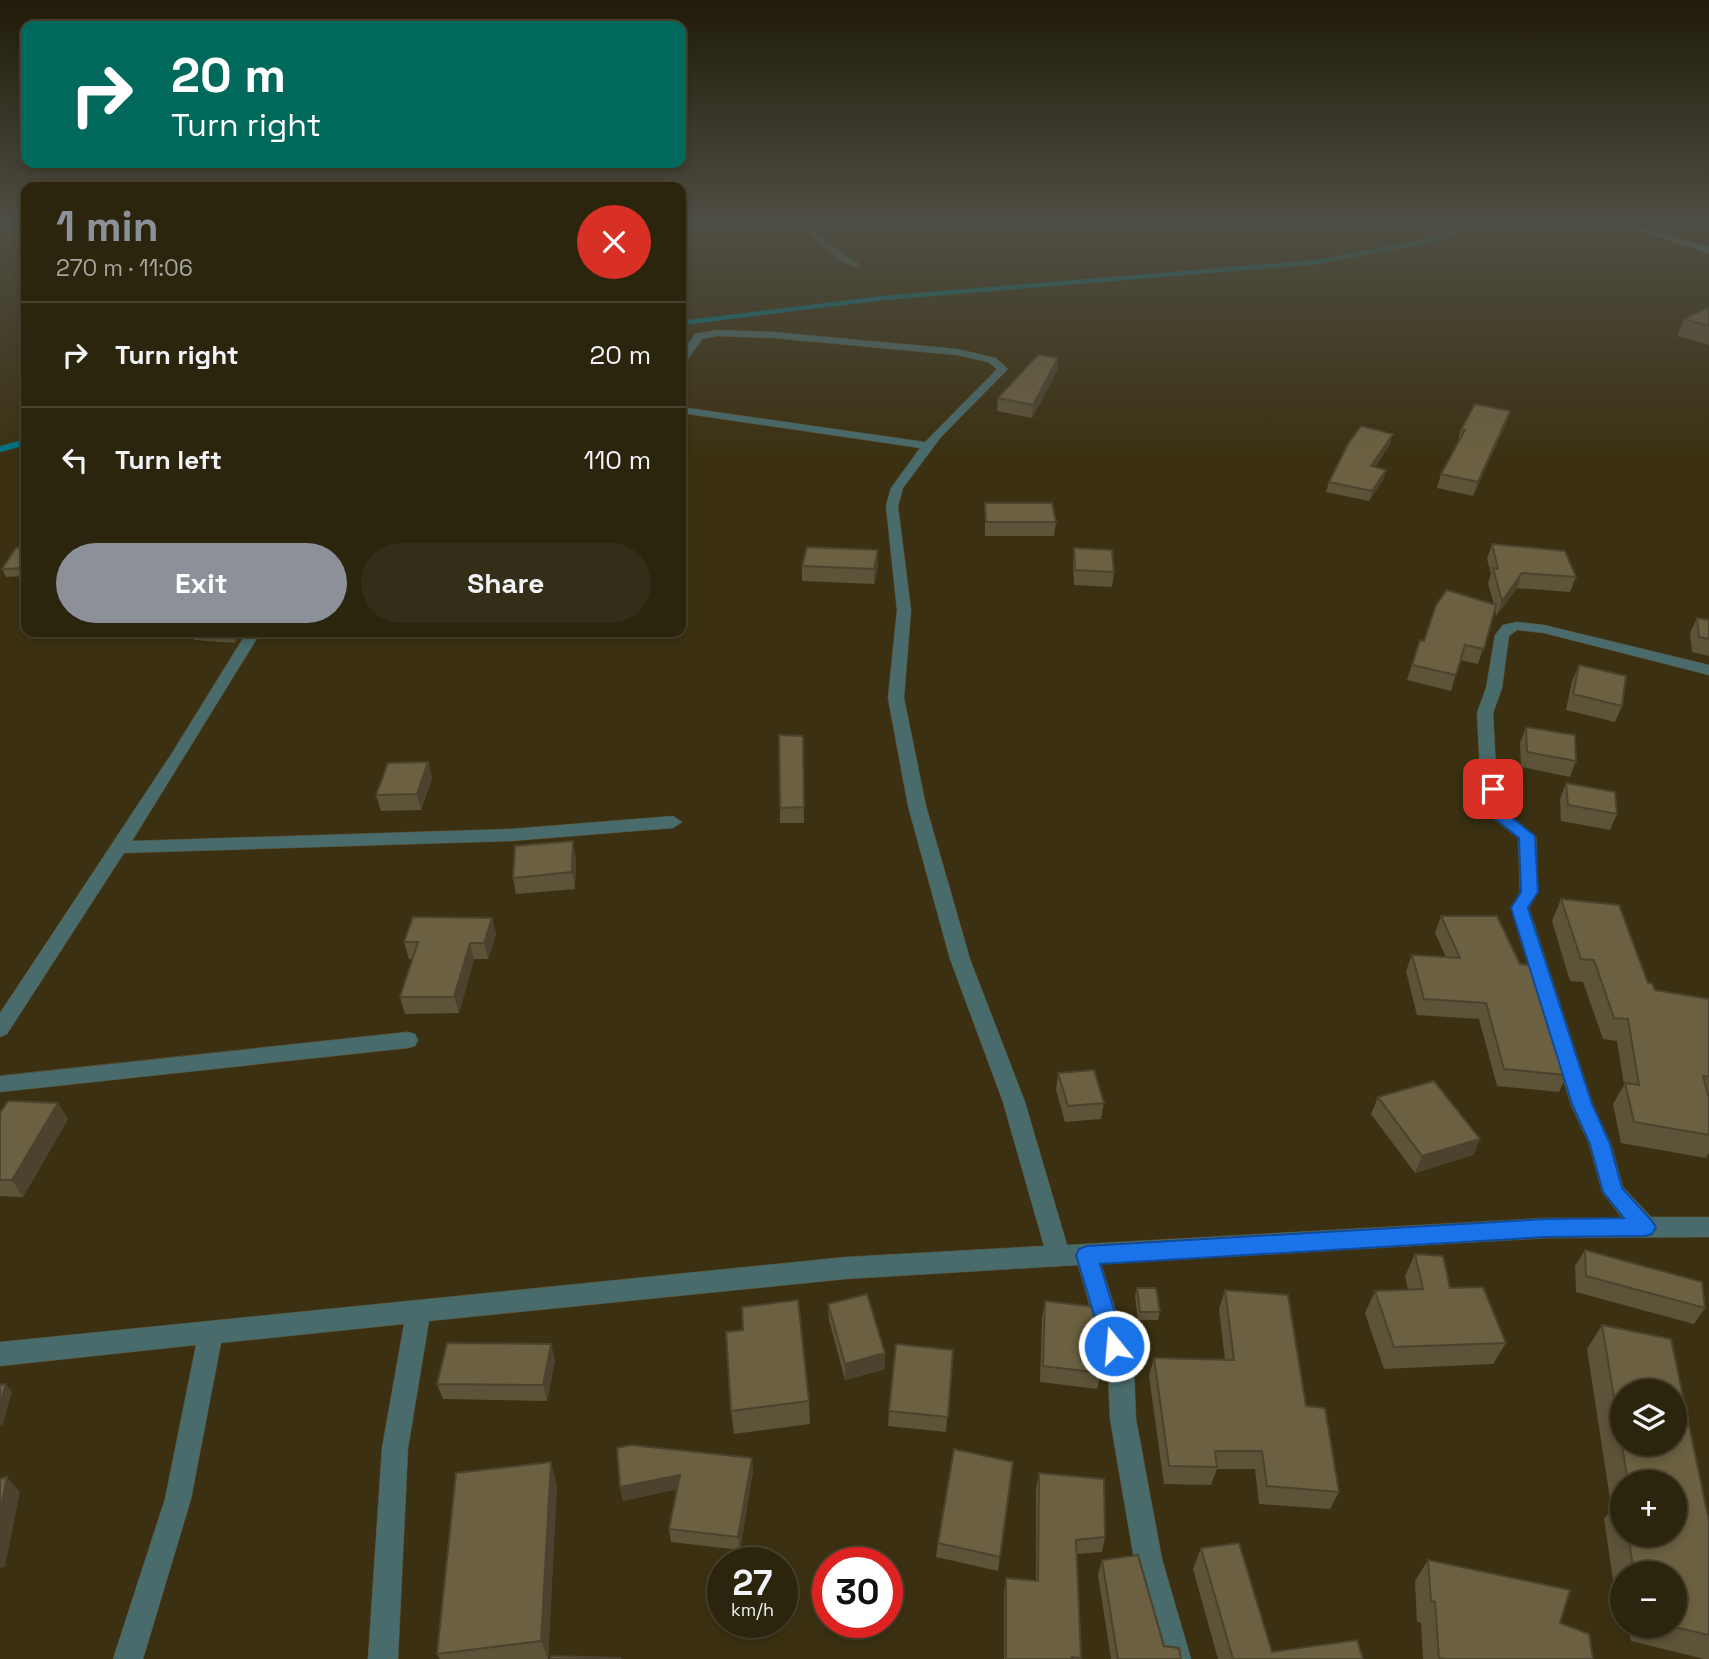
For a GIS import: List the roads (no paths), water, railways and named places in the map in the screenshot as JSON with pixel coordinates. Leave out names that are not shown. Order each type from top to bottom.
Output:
[{"type":"street","points":[[686,354],[699,336],[718,332],[957,352],[982,356],[999,364],[1003,369],[928,446],[897,488],[892,506],[904,610],[896,698],[918,806],[960,959],[1014,1102],[1059,1256]]},
{"type":"street","points":[[686,411],[928,446]]},
{"type":"street","points":[[1645,1227],[1613,1192],[1600,1144],[1582,1104],[1540,977],[1520,908],[1529,892],[1527,836],[1496,814],[1498,807],[1488,770],[1485,713],[1494,688],[1502,635],[1508,628],[1517,626],[1544,629],[1709,670]]},
{"type":"street","points":[[0,1029],[251,637]]},
{"type":"street","points":[[118,847],[511,835],[673,822]]},
{"type":"street","points":[[0,1084],[408,1040]]},
{"type":"street","points":[[0,1354],[846,1268],[1546,1228],[1709,1227]]},
{"type":"street","points":[[1087,1255],[1121,1369],[1123,1419],[1148,1559],[1177,1659]]},
{"type":"street","points":[[383,1659],[395,1448],[419,1311]]},
{"type":"street","points":[[128,1659],[178,1499],[211,1332]]},
{"type":"waterway","points":[[686,322],[872,299]]},
{"type":"waterway","points":[[0,449],[21,443]]}]
